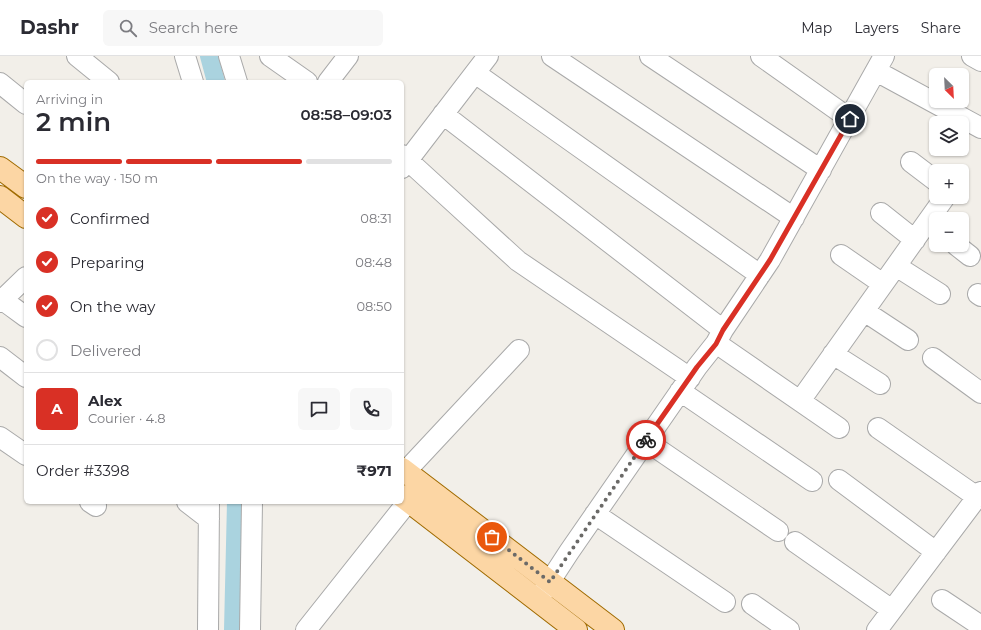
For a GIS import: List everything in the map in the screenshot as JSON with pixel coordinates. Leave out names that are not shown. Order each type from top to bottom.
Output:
[{"type":"main road","points":[[0,168],[24,186]]},
{"type":"main road","points":[[0,197],[24,215]]},
{"type":"main road","points":[[410,475],[613,630]]},
{"type":"main road","points":[[405,498],[576,630]]},
{"type":"street","points":[[77,56],[107,80]]},
{"type":"street","points":[[185,56],[192,80]]},
{"type":"street","points":[[228,56],[236,80]]},
{"type":"street","points":[[270,56],[304,80]]},
{"type":"street","points":[[330,80],[348,56]]},
{"type":"street","points":[[488,56],[404,161],[518,261],[812,481]]},
{"type":"street","points":[[552,56],[794,218]]},
{"type":"street","points":[[650,56],[821,170]]},
{"type":"street","points":[[761,56],[850,119]]},
{"type":"street","points":[[972,56],[981,61]]},
{"type":"street","points":[[538,600],[595,514],[760,276],[850,119],[877,62],[981,128]]},
{"type":"street","points":[[475,73],[760,276]]},
{"type":"street","points":[[0,83],[24,102]]},
{"type":"street","points":[[443,114],[719,337],[800,401],[839,428]]},
{"type":"street","points":[[911,162],[929,176]]},
{"type":"street","points":[[800,401],[896,266],[926,231],[941,204]]},
{"type":"street","points":[[881,213],[926,231]]},
{"type":"street","points":[[841,255],[883,284]]},
{"type":"street","points":[[896,266],[940,294]]},
{"type":"street","points":[[24,279],[1,300],[24,316]]},
{"type":"street","points":[[864,311],[908,340]]},
{"type":"street","points":[[405,498],[410,475],[519,350]]},
{"type":"street","points":[[833,354],[880,384]]},
{"type":"street","points":[[0,357],[24,375]]},
{"type":"street","points":[[933,358],[981,393]]},
{"type":"street","points":[[877,630],[979,495],[878,428]]},
{"type":"street","points":[[0,436],[24,454]]},
{"type":"street","points":[[646,442],[778,531]]},
{"type":"street","points":[[839,480],[936,552]]},
{"type":"street","points":[[192,504],[209,510],[208,630]]},
{"type":"street","points":[[250,630],[252,504]]},
{"type":"street","points":[[306,630],[400,504]]},
{"type":"street","points":[[595,514],[725,602]]},
{"type":"street","points":[[795,542],[892,610]]},
{"type":"street","points":[[942,600],[981,626]]},
{"type":"street","points":[[752,604],[789,630]]},
{"type":"waterway","points":[[209,56],[215,80]]},
{"type":"waterway","points":[[233,630],[236,504]]},
{"type":"way so far","points":[[492,537],[550,582],[646,440]]},
{"type":"route","points":[[646,440],[697,367],[716,344],[723,330],[770,260],[850,119]]}]
